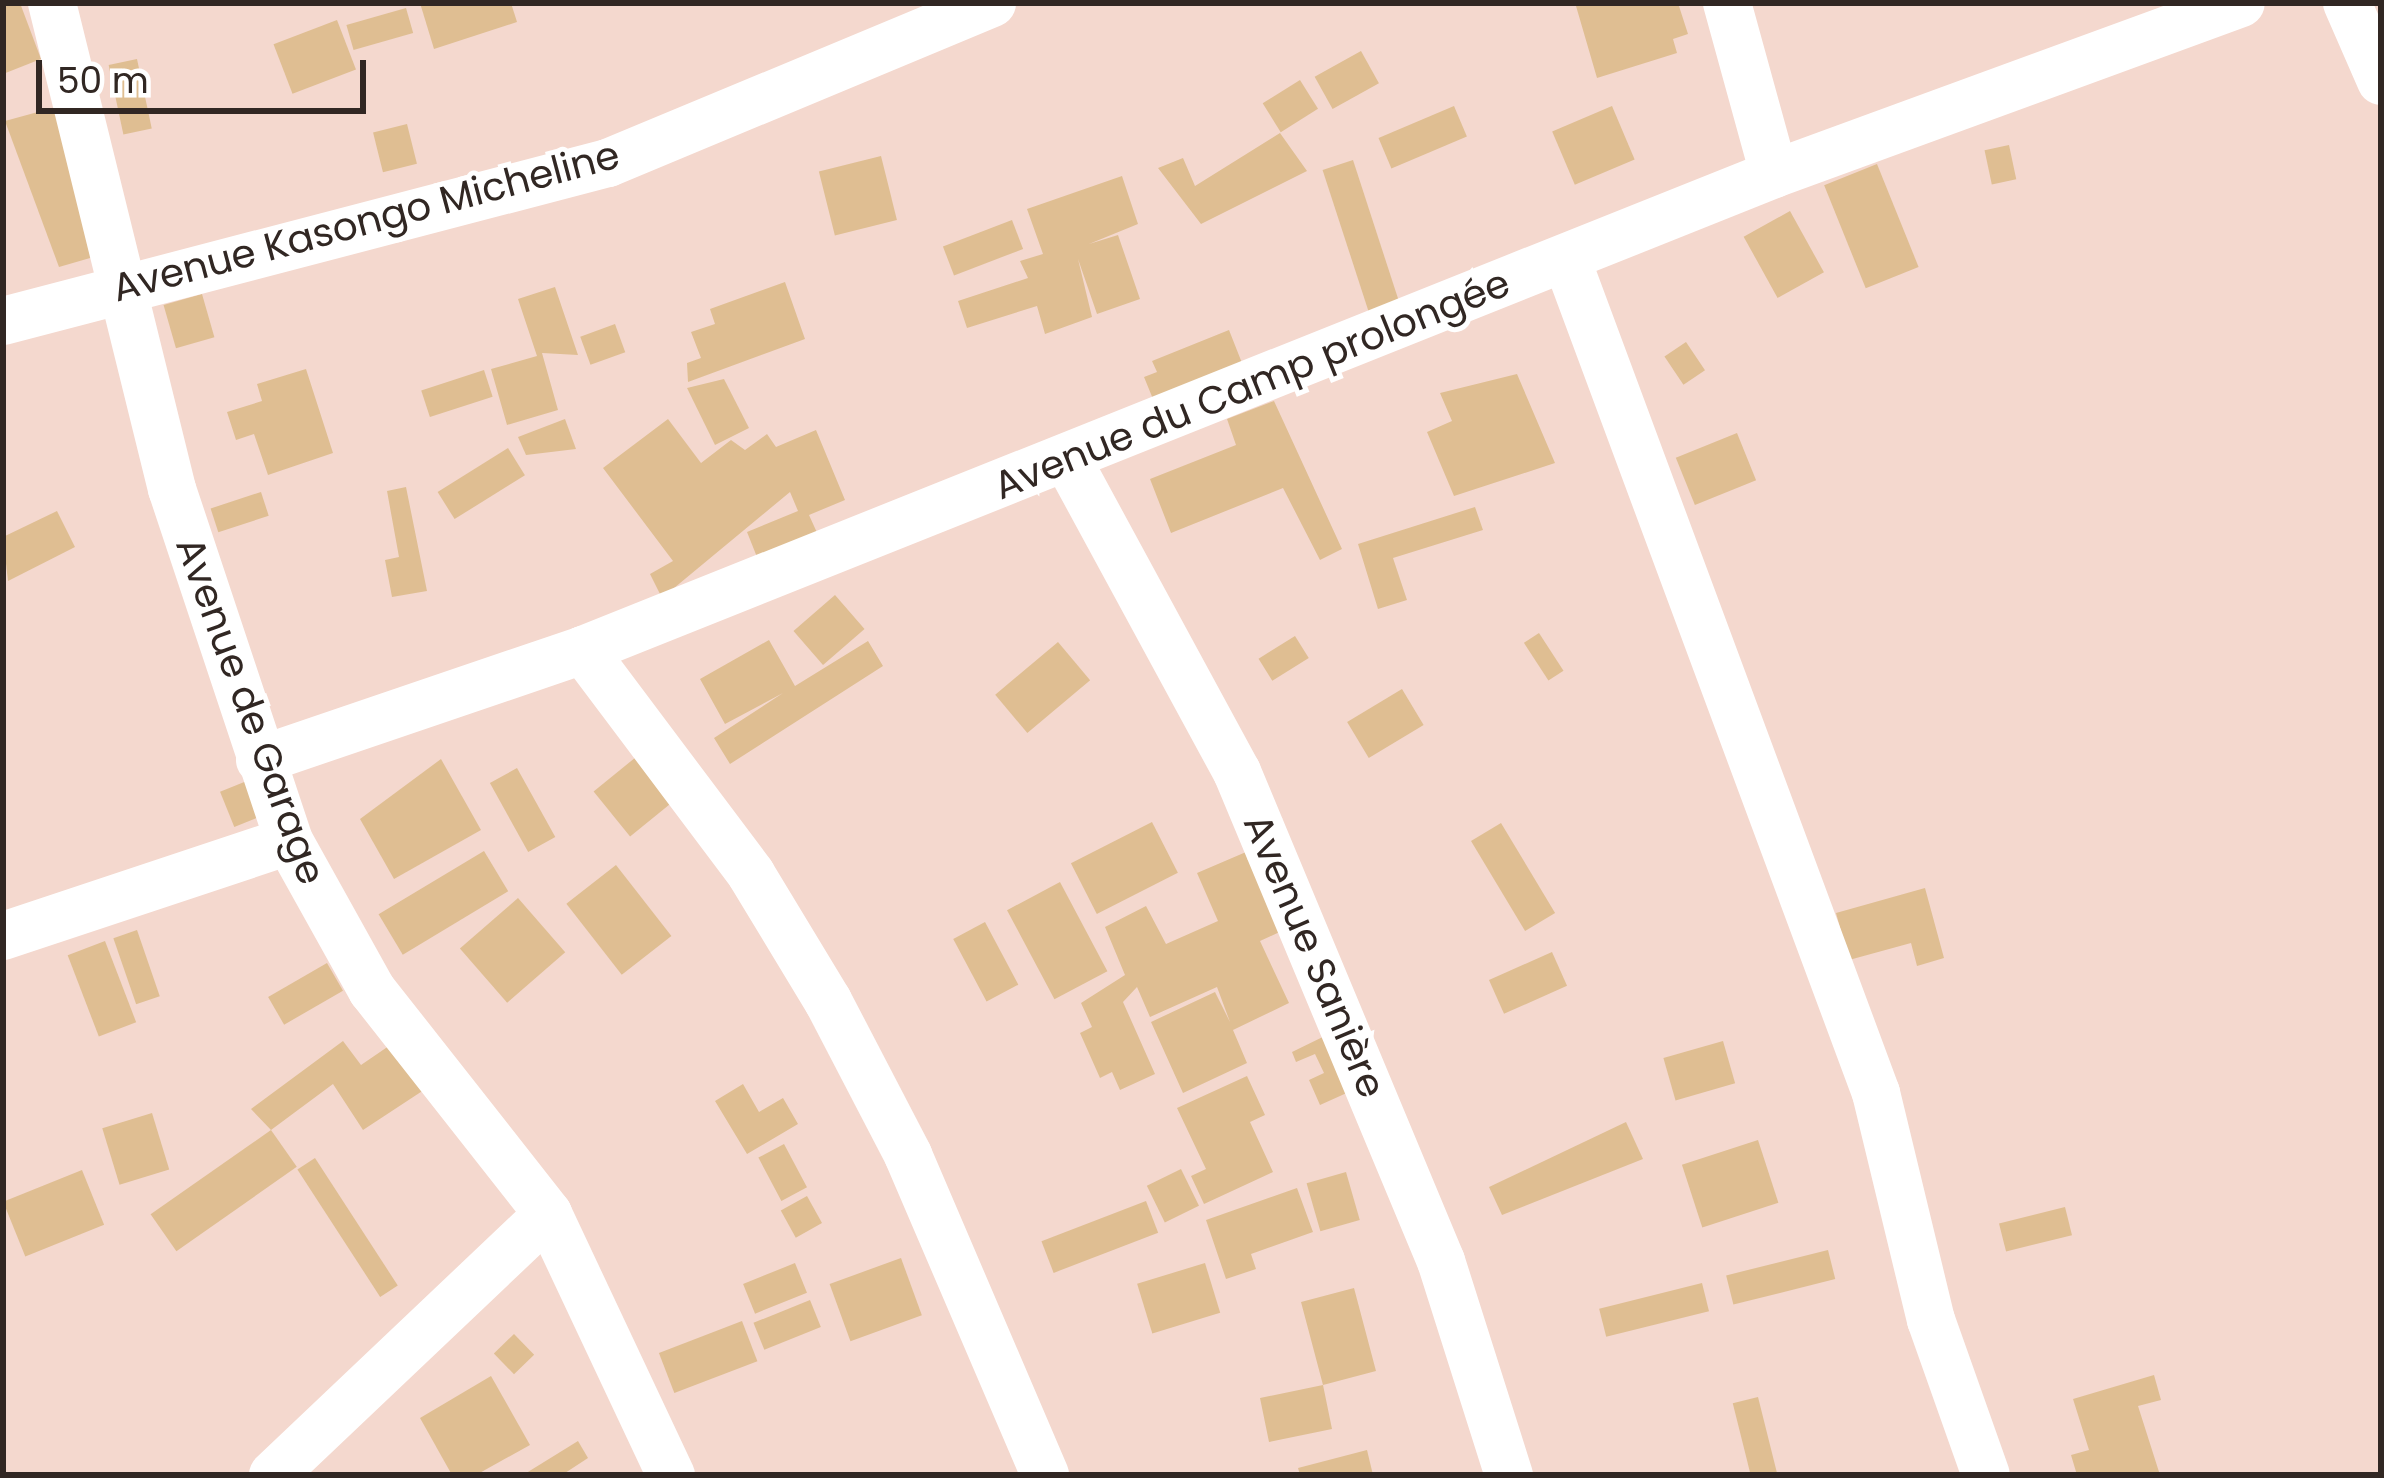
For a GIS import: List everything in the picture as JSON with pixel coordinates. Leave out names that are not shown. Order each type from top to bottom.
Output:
[{"type":"street","name":"Avenue de Garage","points":[[52,3],[120,286],[260,760],[289,841],[372,990],[548,1214],[670,1475]]},
{"type":"street","name":"Avenue Kasongo Micheline","points":[[3,321],[120,286],[608,163],[992,3]]},
{"type":"street","points":[[1727,3],[1774,174]]},
{"type":"street","name":"Avenue du Camp prolongée","points":[[260,760],[583,650],[1774,174],[2241,3]]},
{"type":"street","points":[[2347,3],[2381,81]]},
{"type":"street","points":[[1566,258],[1876,1093],[1931,1320],[1986,1475]]},
{"type":"street","name":"Avenue Sanière","points":[[1067,459],[1237,772],[1442,1261],[1509,1475]]},
{"type":"street","points":[[583,650],[751,874],[828,1001],[908,1155],[1045,1475]]},
{"type":"street","points":[[3,936],[289,841]]},
{"type":"street","points":[[276,1471],[548,1214]]},
{"type":"building","points":[[3,3],[20,3],[41,59],[3,74]]},
{"type":"building","points":[[420,3],[511,3],[517,22],[434,49]]},
{"type":"building","points":[[1678,3],[1688,34],[1673,39],[1677,53],[1597,78],[1576,6]]},
{"type":"building","points":[[406,8],[413,33],[354,50],[346,25]]},
{"type":"building","points":[[337,20],[356,69],[293,94],[274,44]]},
{"type":"building","points":[[1361,51],[1379,83],[1333,109],[1315,77]]},
{"type":"building","points":[[137,59],[152,128],[123,134],[109,65]]},
{"type":"building","points":[[1300,80],[1318,109],[1281,132],[1263,103]]},
{"type":"building","points":[[67,104],[97,256],[59,267],[5,121]]},
{"type":"building","points":[[1454,106],[1467,136],[1391,168],[1379,138]]},
{"type":"building","points":[[1612,106],[1635,159],[1575,185],[1552,131]]},
{"type":"building","points":[[407,124],[417,164],[383,172],[373,132]]},
{"type":"building","points":[[1280,133],[1307,171],[1201,224],[1158,168],[1183,158],[1195,186]]},
{"type":"building","points":[[2009,145],[2016,179],[1992,184],[1985,150]]},
{"type":"building","points":[[881,156],[897,220],[835,236],[819,171]]},
{"type":"building","points":[[1353,160],[1403,313],[1372,323],[1323,170]]},
{"type":"building","points":[[1877,164],[1919,267],[1866,288],[1824,185]]},
{"type":"building","points":[[1122,176],[1138,224],[1089,244],[1118,235],[1140,299],[1097,314],[1078,259],[1092,317],[1045,334],[1037,306],[967,328],[958,301],[1028,278],[1020,261],[1043,254],[1027,209]]},
{"type":"building","points":[[1790,211],[1824,272],[1778,298],[1744,237]]},
{"type":"building","points":[[1012,220],[1023,249],[954,275],[943,247]]},
{"type":"building","points":[[785,282],[805,339],[688,382],[687,363],[701,358],[691,332],[715,324],[710,309]]},
{"type":"building","points":[[555,287],[578,355],[542,353],[558,410],[507,425],[491,369],[537,356],[518,299]]},
{"type":"building","points":[[202,294],[214,337],[176,348],[164,305]]},
{"type":"building","points":[[615,324],[625,352],[590,365],[580,337]]},
{"type":"building","points":[[1229,330],[1242,363],[1153,399],[1144,377],[1157,372],[1152,361]]},
{"type":"building","points":[[1686,342],[1705,370],[1683,385],[1664,357]]},
{"type":"building","points":[[306,369],[333,453],[268,475],[254,434],[236,440],[227,412],[262,401],[257,384]]},
{"type":"building","points":[[484,370],[493,397],[430,417],[421,390]]},
{"type":"building","points":[[1517,374],[1555,463],[1454,496],[1427,432],[1452,421],[1440,393]]},
{"type":"building","points":[[724,379],[749,428],[715,445],[687,388]]},
{"type":"building","points":[[1274,401],[1342,549],[1320,560],[1283,488],[1171,533],[1150,479],[1236,445],[1227,419]]},
{"type":"building","points":[[565,419],[576,449],[526,455],[518,437]]},
{"type":"building","points":[[668,419],[701,463],[731,440],[745,450],[767,434],[776,447],[816,430],[845,500],[809,515],[819,537],[759,562],[747,532],[798,511],[790,492],[662,598],[650,574],[673,561],[603,468]]},
{"type":"building","points":[[1737,433],[1756,480],[1695,505],[1676,458]]},
{"type":"building","points":[[508,448],[525,475],[455,519],[438,492]]},
{"type":"building","points":[[406,487],[427,591],[392,597],[385,560],[399,557],[387,491]]},
{"type":"building","points":[[261,492],[269,516],[218,532],[211,508]]},
{"type":"building","points":[[1475,507],[1483,530],[1393,558],[1407,600],[1378,609],[1358,544]]},
{"type":"building","points":[[57,511],[75,547],[8,581],[3,537]]},
{"type":"building","points":[[835,595],[865,629],[823,665],[793,631]]},
{"type":"building","points":[[1539,633],[1564,671],[1548,681],[1524,643]]},
{"type":"building","points":[[1295,636],[1309,658],[1272,681],[1259,659]]},
{"type":"building","points":[[769,640],[795,686],[868,641],[883,666],[730,764],[714,738],[783,693],[725,724],[700,679]]},
{"type":"building","points":[[1058,642],[1090,680],[1027,733],[995,695]]},
{"type":"building","points":[[1402,689],[1424,725],[1369,758],[1347,722]]},
{"type":"building","points":[[641,753],[678,798],[630,836],[594,791]]},
{"type":"building","points":[[441,759],[481,830],[394,879],[360,819]]},
{"type":"building","points":[[517,768],[555,837],[528,852],[490,783]]},
{"type":"building","points":[[259,776],[273,811],[234,827],[220,792]]},
{"type":"building","points":[[1152,822],[1178,873],[1097,914],[1071,863]]},
{"type":"building","points":[[1501,823],[1555,913],[1525,931],[1471,841]]},
{"type":"building","points":[[1253,849],[1286,929],[1260,941],[1289,1003],[1233,1030],[1247,1063],[1183,1093],[1151,1022],[1215,992],[1230,1022],[1217,987],[1150,1017],[1137,987],[1123,1002],[1155,1074],[1120,1090],[1112,1072],[1100,1078],[1080,1033],[1092,1027],[1081,1003],[1125,975],[1105,927],[1146,906],[1166,944],[1218,921],[1197,873]]},
{"type":"building","points":[[484,851],[508,891],[403,955],[379,914]]},
{"type":"building","points":[[616,865],[671,936],[622,975],[566,904]]},
{"type":"building","points":[[1060,882],[1107,971],[1054,999],[1007,910]]},
{"type":"building","points":[[1925,888],[1944,958],[1917,966],[1911,943],[1849,960],[1836,913]]},
{"type":"building","points":[[518,898],[565,952],[507,1003],[460,949]]},
{"type":"building","points":[[985,922],[1018,985],[987,1002],[953,939]]},
{"type":"building","points":[[137,930],[160,996],[136,1004],[113,938]]},
{"type":"building","points":[[105,941],[136,1022],[99,1037],[68,955]]},
{"type":"building","points":[[1552,952],[1567,986],[1504,1014],[1489,980]]},
{"type":"building","points":[[327,963],[343,991],[284,1025],[268,997]]},
{"type":"building","points":[[1335,1031],[1360,1087],[1320,1105],[1309,1080],[1324,1073],[1315,1054],[1296,1062],[1292,1052]]},
{"type":"building","points":[[402,1037],[433,1084],[363,1130],[333,1084],[271,1130],[251,1109],[343,1041],[361,1065]]},
{"type":"building","points":[[1723,1041],[1735,1083],[1676,1100],[1663,1058]]},
{"type":"building","points":[[1247,1076],[1265,1115],[1250,1122],[1273,1172],[1204,1204],[1191,1176],[1206,1169],[1177,1108]]},
{"type":"building","points":[[743,1084],[759,1112],[783,1098],[798,1124],[747,1154],[715,1101]]},
{"type":"building","points":[[152,1113],[169,1169],[120,1185],[102,1128]]},
{"type":"building","points":[[1626,1122],[1643,1159],[1502,1215],[1489,1187]]},
{"type":"building","points":[[271,1130],[297,1167],[176,1251],[151,1214]]},
{"type":"building","points":[[1758,1140],[1778,1203],[1702,1227],[1682,1165]]},
{"type":"building","points":[[784,1144],[807,1187],[781,1201],[758,1158]]},
{"type":"building","points":[[315,1158],[398,1285],[380,1297],[297,1169]]},
{"type":"building","points":[[1181,1169],[1199,1206],[1165,1223],[1147,1186]]},
{"type":"building","points":[[82,1170],[104,1225],[25,1257],[3,1202]]},
{"type":"building","points":[[1346,1172],[1360,1220],[1320,1231],[1307,1183]]},
{"type":"building","points":[[1297,1188],[1313,1232],[1251,1254],[1256,1269],[1226,1279],[1206,1220]]},
{"type":"building","points":[[807,1196],[822,1223],[796,1238],[781,1211]]},
{"type":"building","points":[[1146,1201],[1158,1233],[1054,1273],[1041,1241]]},
{"type":"building","points":[[2065,1207],[2072,1235],[2006,1252],[1999,1223]]},
{"type":"building","points":[[1828,1250],[1835,1279],[1733,1305],[1726,1275]]},
{"type":"building","points":[[901,1258],[922,1315],[850,1341],[830,1284]]},
{"type":"building","points":[[795,1263],[807,1293],[755,1314],[743,1284]]},
{"type":"building","points":[[1205,1263],[1220,1313],[1152,1333],[1137,1284]]},
{"type":"building","points":[[1702,1283],[1709,1311],[1606,1337],[1599,1309]]},
{"type":"building","points":[[1354,1288],[1376,1371],[1323,1385],[1301,1302]]},
{"type":"building","points":[[810,1300],[821,1327],[764,1350],[753,1323]]},
{"type":"building","points":[[742,1321],[757,1361],[674,1393],[659,1353]]},
{"type":"building","points":[[514,1334],[534,1355],[514,1374],[494,1353]]},
{"type":"building","points":[[2154,1375],[2161,1400],[2138,1406],[2160,1475],[2077,1475],[2071,1455],[2089,1450],[2073,1399]]},
{"type":"building","points":[[491,1376],[530,1445],[476,1475],[452,1475],[420,1418]]},
{"type":"building","points":[[1323,1385],[1332,1429],[1269,1442],[1260,1398]]},
{"type":"building","points":[[1758,1397],[1777,1475],[1751,1475],[1733,1403]]},
{"type":"building","points":[[578,1441],[588,1458],[562,1475],[523,1475]]},
{"type":"building","points":[[1367,1450],[1373,1475],[1300,1475],[1298,1468]]}]
